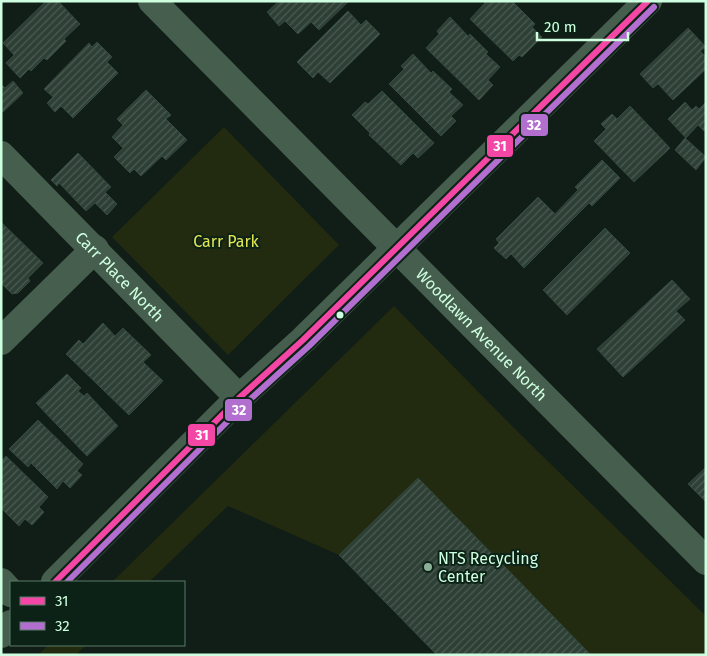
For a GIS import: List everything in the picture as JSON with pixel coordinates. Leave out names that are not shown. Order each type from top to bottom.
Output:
[{"type":"street","name":"Woodlawn Avenue North","points":[[152,1],[706,561]]},
{"type":"street","points":[[56,581],[239,398],[302,340],[648,1]]},
{"type":"street","name":"Carr Place North","points":[[1,154],[239,398]]},
{"type":"street","points":[[1,341],[95,250]]},
{"type":"street","points":[[1,582],[10,592]]},
{"type":"street","points":[[1,634],[10,625]]},
{"type":"green space","name":"Carr Park","points":[[224,127],[339,245],[228,355],[112,237]]},
{"type":"green space","points":[[394,306],[512,426],[706,616],[706,655],[591,655],[418,478],[339,555],[228,506],[150,581],[113,581]]},
{"type":"green space","points":[[47,646],[85,646],[76,655],[38,655]]},
{"type":"building","points":[[46,1],[58,1],[80,24],[64,39],[66,41],[47,60],[44,58],[31,71],[29,69],[20,78],[6,63],[14,55],[3,43]]},
{"type":"building","points":[[279,1],[348,2],[319,30],[311,22],[298,34],[285,21],[279,26],[267,12]]},
{"type":"building","points":[[483,1],[512,1],[535,24],[532,27],[542,37],[522,57],[519,55],[513,61],[470,19],[485,3]]},
{"type":"building","points":[[348,11],[361,25],[366,20],[380,34],[330,83],[318,72],[313,78],[297,62]]},
{"type":"building","points":[[450,17],[468,36],[470,34],[488,52],[486,54],[500,67],[488,80],[493,85],[479,100],[426,48],[439,34],[437,31]]},
{"type":"building","points":[[688,28],[706,47],[700,51],[706,57],[706,69],[673,100],[658,84],[653,88],[640,74]]},
{"type":"building","points":[[97,42],[112,57],[107,62],[118,73],[73,118],[61,106],[55,112],[47,103],[53,97],[44,89],[89,43],[92,47]]},
{"type":"building","points":[[413,54],[431,73],[433,71],[452,89],[449,92],[463,105],[451,116],[456,121],[441,136],[389,84],[404,69],[401,66]]},
{"type":"building","points":[[13,81],[23,93],[3,112],[1,109],[1,84],[5,88]]},
{"type":"building","points":[[146,90],[171,115],[166,119],[187,140],[166,160],[162,156],[141,176],[134,169],[130,173],[114,157],[123,148],[112,137],[123,125],[117,119]]},
{"type":"building","points":[[382,91],[434,143],[418,158],[413,153],[401,165],[369,135],[370,133],[352,115],[365,102],[368,104]]},
{"type":"building","points":[[685,102],[692,110],[696,106],[699,109],[706,102],[706,129],[704,131],[698,125],[686,138],[668,119]]},
{"type":"building","points":[[630,106],[670,148],[634,182],[594,141],[606,129],[601,124],[612,114],[617,119]]},
{"type":"building","points":[[685,138],[706,157],[696,170],[675,150]]},
{"type":"building","points":[[78,153],[111,187],[105,192],[117,204],[107,215],[95,203],[86,211],[59,183],[57,186],[51,180]]},
{"type":"building","points":[[602,160],[620,178],[592,206],[589,203],[524,268],[511,254],[506,259],[494,248],[499,243],[496,239],[538,197],[555,214],[578,190],[575,187]]},
{"type":"building","points":[[1,222],[43,263],[28,278],[30,281],[18,293],[12,294],[1,283]]},
{"type":"building","points":[[605,228],[630,253],[567,315],[543,290]]},
{"type":"building","points":[[672,280],[690,299],[676,311],[685,320],[623,377],[597,349]]},
{"type":"building","points":[[103,323],[115,336],[123,328],[151,355],[143,362],[163,381],[129,415],[66,354],[79,340],[83,344]]},
{"type":"building","points":[[67,374],[81,388],[78,391],[84,396],[87,393],[118,426],[87,456],[36,403]]},
{"type":"building","points":[[38,420],[83,464],[77,471],[82,475],[70,488],[63,481],[57,489],[31,463],[28,467],[9,449]]},
{"type":"building","points":[[6,456],[48,497],[39,507],[44,512],[32,525],[25,519],[19,526],[1,508],[1,461]]},
{"type":"building","points":[[706,467],[706,502],[688,484]]},
{"type":"building","name":"NTS Recycling Center","points":[[418,478],[591,655],[437,655],[339,555]]},
{"type":"transit line","name":"31","points":[[56,581],[239,398],[303,340],[648,1]]},
{"type":"transit line","name":"32","points":[[68,581],[245,404],[309,346],[654,7]]},
{"type":"place","name":"NTS Recycling Center","points":[[428,567]]}]
